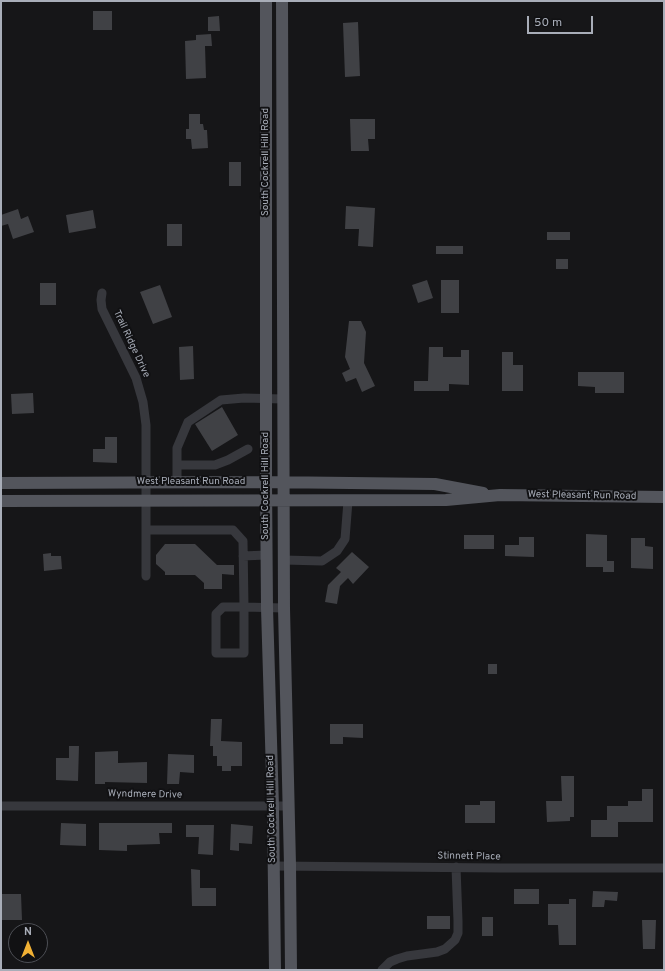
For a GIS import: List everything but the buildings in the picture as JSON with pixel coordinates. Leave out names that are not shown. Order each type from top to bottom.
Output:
[{"type":"main road","name":"South Cockrell Hill Road","points":[[266,1],[266,555],[273,806],[275,970]]},
{"type":"main road","name":"South Cockrell Hill Road","points":[[282,1],[284,608],[291,970]]},
{"type":"main road","name":"West Pleasant Run Road","points":[[1,483],[266,482],[435,484],[500,495]]},
{"type":"main road","name":"West Pleasant Run Road","points":[[1,501],[446,500],[500,495],[664,497]]},
{"type":"street","name":"Trail Ridge Drive","points":[[102,293],[102,309],[136,378],[143,402],[146,426],[146,576]]},
{"type":"street","points":[[177,482],[177,448],[188,422],[221,400],[244,398],[283,399]]},
{"type":"street","points":[[177,465],[215,465],[248,449]]},
{"type":"street","points":[[284,560],[322,561],[338,551],[345,539],[348,501]]},
{"type":"street","points":[[146,530],[233,530],[243,541],[244,556],[244,607],[244,653],[216,653],[216,614],[223,607],[244,607],[284,608]]},
{"type":"street","points":[[244,556],[266,555]]},
{"type":"street","name":"Wyndmere Drive","points":[[1,806],[288,806]]},
{"type":"street","name":"Stinnett Place","points":[[274,866],[664,868]]},
{"type":"street","points":[[382,970],[390,962],[397,959],[437,952],[445,949],[455,940],[458,933],[456,867]]}]
